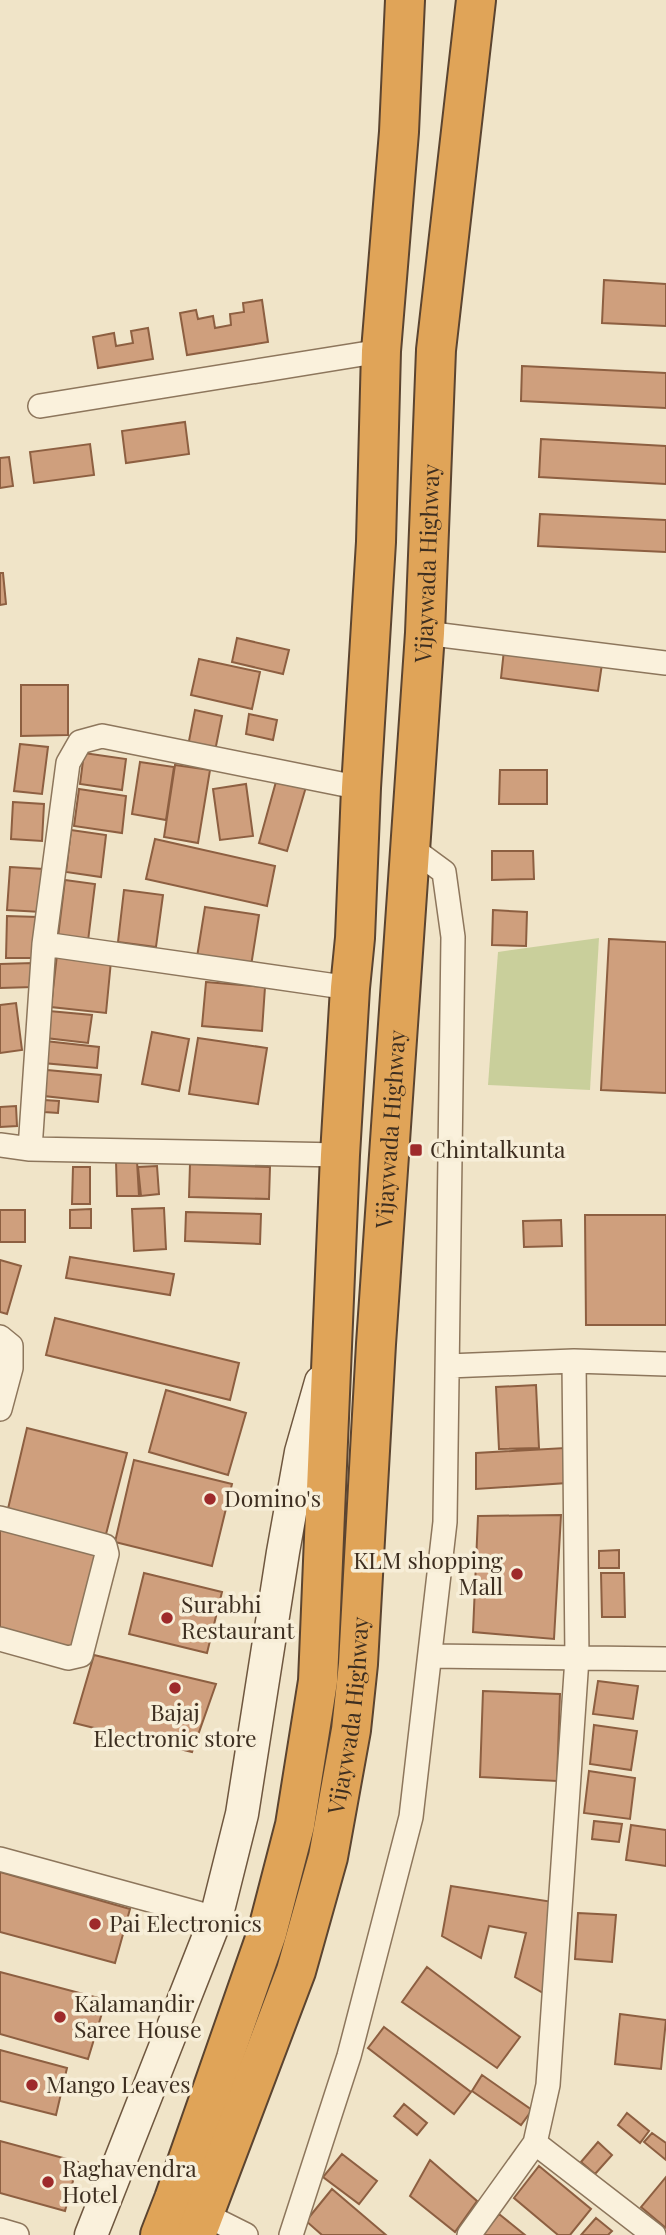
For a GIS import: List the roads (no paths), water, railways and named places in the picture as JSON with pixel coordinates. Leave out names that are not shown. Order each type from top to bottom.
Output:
[{"type":"highway","name":"Vijaywada Highway","points":[[160,2235],[267,1933],[295,1825],[318,1681],[340,1155],[349,988],[355,938],[376,542],[381,351],[399,132],[405,0]]},
{"type":"highway","points":[[448,0],[469,62]]},
{"type":"highway","name":"Vijaywada Highway","points":[[200,2224],[296,1970],[328,1857],[351,1730],[358,1664],[376,1344],[425,633],[436,350],[476,0]]},
{"type":"highway","points":[[376,542],[427,544]]},
{"type":"street","points":[[40,406],[381,351]]},
{"type":"street","points":[[425,633],[666,663]]},
{"type":"street","points":[[30,1149],[44,944],[68,763],[80,741],[102,736],[361,788]]},
{"type":"street","points":[[291,2235],[349,2056],[411,1817],[445,1522],[453,937],[443,872],[410,847]]},
{"type":"street","points":[[44,944],[349,988]]},
{"type":"street","points":[[0,1145],[30,1149],[340,1155]]},
{"type":"street","points":[[0,1337],[11,1346],[11,1368],[0,1409]]},
{"type":"street","points":[[91,2235],[216,1918],[242,1814],[283,1552],[302,1451],[332,1345]]},
{"type":"street","points":[[448,1366],[574,1361],[666,1364]]},
{"type":"street","points":[[469,2235],[535,2143],[548,2085],[577,1658],[574,1361]]},
{"type":"street","points":[[0,1518],[106,1546],[107,1554],[81,1655],[68,1658],[0,1639]]},
{"type":"street","points":[[430,1656],[666,1659]]},
{"type":"street","points":[[0,1859],[216,1918]]},
{"type":"street","points":[[535,2143],[654,2235]]},
{"type":"street","points":[[200,2224],[246,2235]]},
{"type":"street","points":[[0,2230],[17,2235]]},
{"type":"place","name":"Chintalkunta","points":[[416,1150]]},
{"type":"place","name":"Domino's","points":[[210,1499]]},
{"type":"place","name":"KLM shopping Mall","points":[[517,1574]]},
{"type":"place","name":"Surabhi Restaurant","points":[[167,1618]]},
{"type":"place","name":"Bajaj Electronic store","points":[[175,1688]]},
{"type":"place","name":"Pai Electronics","points":[[95,1924]]},
{"type":"place","name":"Kalamandir Saree House","points":[[60,2017]]},
{"type":"place","name":"Mango Leaves","points":[[32,2085]]},
{"type":"place","name":"Raghavendra Hotel","points":[[48,2182]]}]
